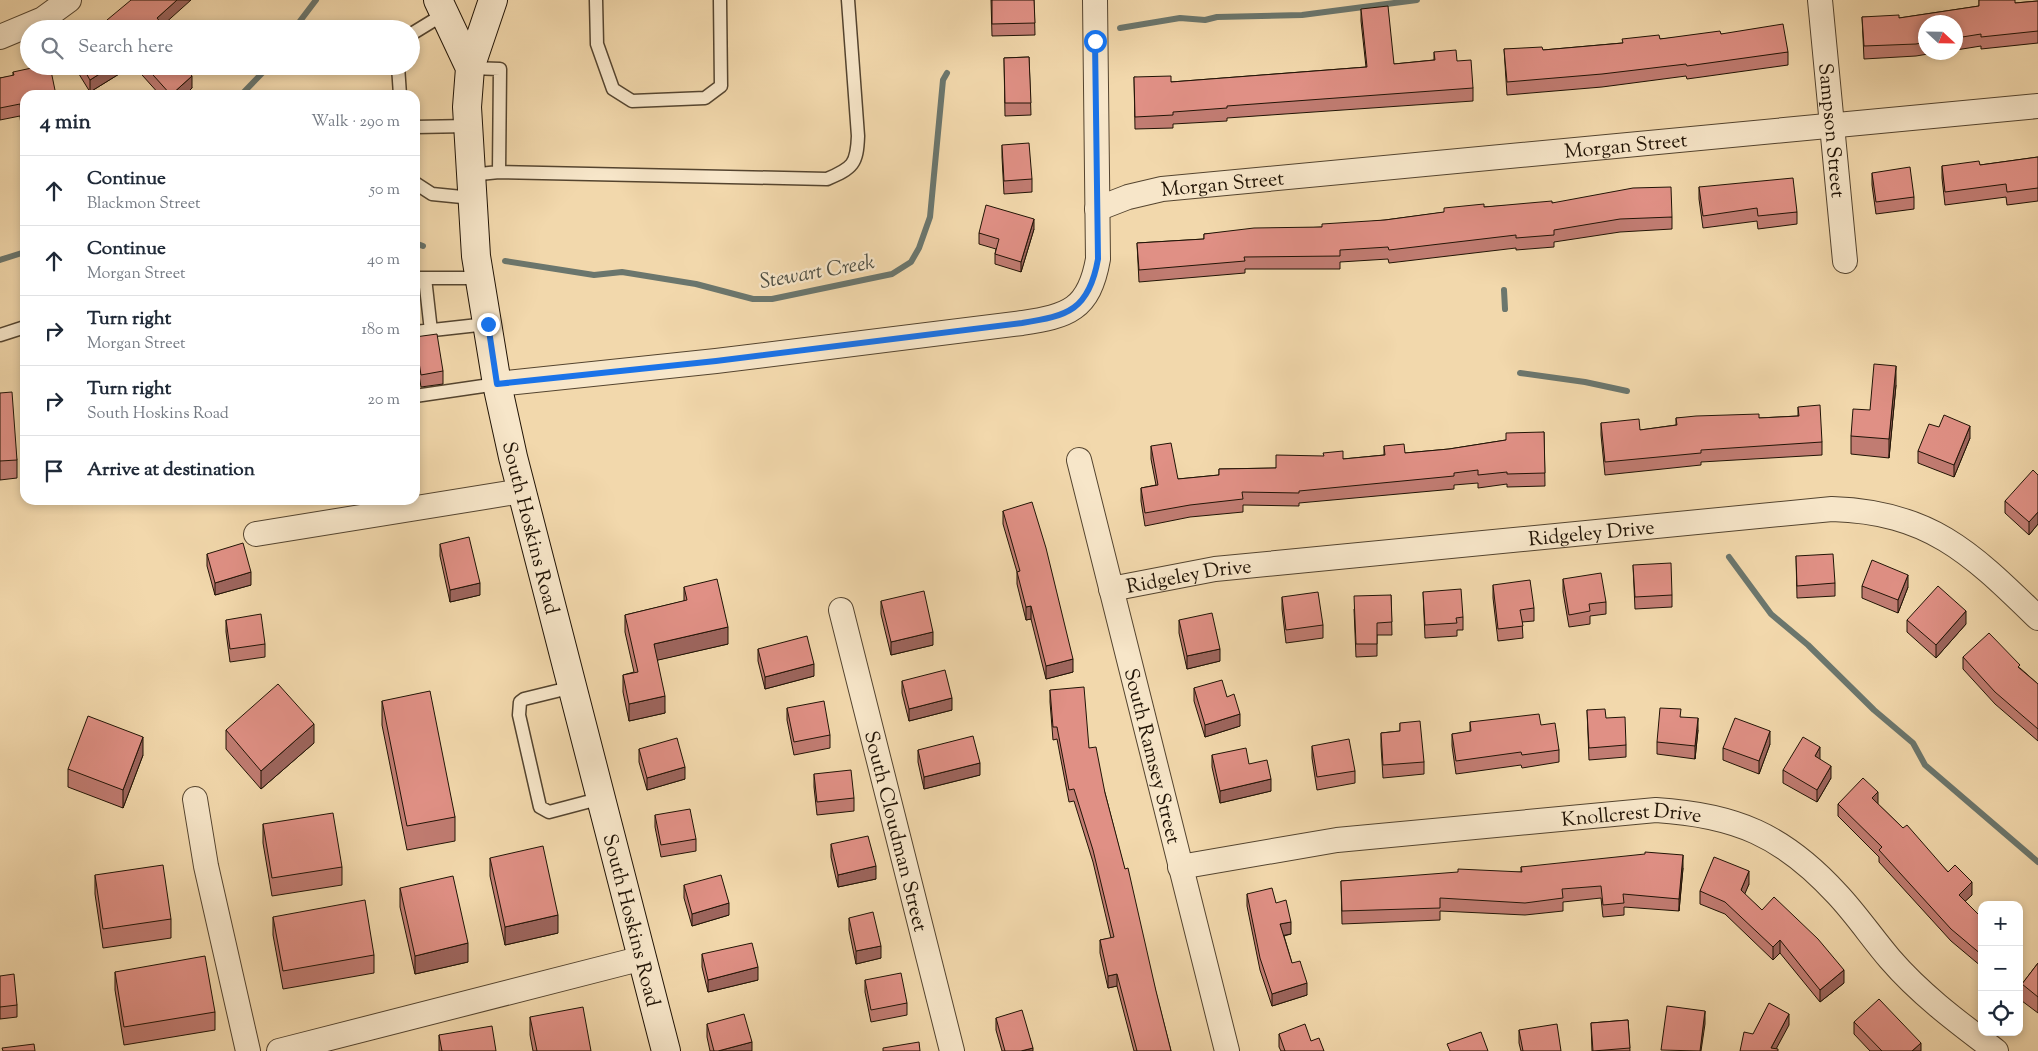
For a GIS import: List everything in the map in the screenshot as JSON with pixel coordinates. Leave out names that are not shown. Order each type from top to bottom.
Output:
[{"type":"street","points":[[43,20],[69,0]]},
{"type":"street","points":[[470,68],[493,0]]},
{"type":"street","points":[[497,384],[725,360],[1055,318],[1080,303],[1095,278],[1098,259],[1095,0]]},
{"type":"street","name":"Sampson Street","points":[[1820,0],[1844,261]]},
{"type":"street","name":"South Hoskins Road","points":[[441,7],[470,68],[468,126],[471,186],[480,278],[497,384],[522,491],[666,1051]]},
{"type":"street","points":[[0,37],[20,29]]},
{"type":"street","name":"Morgan Street","points":[[1097,209],[1128,197],[1162,189],[2038,106]]},
{"type":"street","name":"South Ramsey Street","points":[[1079,460],[1227,1051]]},
{"type":"street","points":[[256,534],[522,491]]},
{"type":"street","name":"Ridgeley Drive","points":[[1111,590],[1215,569],[1842,510],[1888,516],[1941,536],[1987,568],[2035,610]]},
{"type":"street","name":"South Cloudman Street","points":[[841,610],[952,1051]]},
{"type":"street","points":[[195,799],[206,866],[248,1051]]},
{"type":"street","name":"Knollcrest Drive","points":[[1180,867],[1337,840],[1656,810],[1694,813],[1720,818],[1758,832],[1782,846],[1812,868],[1838,895],[1890,959],[1910,980],[1953,1018],[1996,1051]]},
{"type":"street","points":[[279,1051],[643,958]]},
{"type":"lane","points":[[596,0],[597,44],[603,62],[613,89],[632,102],[705,98],[721,86],[720,0]]},
{"type":"lane","points":[[420,186],[432,194],[471,186],[499,172],[827,179],[847,171],[857,158],[858,136],[848,0]]},
{"type":"lane","points":[[420,26],[441,7]]},
{"type":"lane","points":[[470,68],[500,69],[499,172]]},
{"type":"lane","points":[[399,75],[400,90]]},
{"type":"lane","points":[[420,127],[468,126]]},
{"type":"lane","points":[[431,330],[420,278],[480,278]]},
{"type":"lane","points":[[420,331],[488,324]]},
{"type":"lane","points":[[0,335],[20,329]]},
{"type":"lane","points":[[420,395],[497,384]]},
{"type":"lane","points":[[573,688],[524,698],[520,702],[519,715],[540,807],[549,812],[602,798]]},
{"type":"building","points":[[131,0],[177,0],[157,18],[159,20],[107,20]]},
{"type":"building","points":[[992,0],[1034,0],[1035,23],[992,24]]},
{"type":"building","points":[[1979,0],[2015,0],[2015,3],[2038,1],[2038,31],[1981,37],[1981,34],[1963,37],[1963,15],[1919,15],[1979,6]]},
{"type":"building","points":[[1388,6],[1394,64],[1435,60],[1434,52],[1456,50],[1457,61],[1471,60],[1473,88],[1227,106],[1227,108],[1173,112],[1173,115],[1135,117],[1134,77],[1171,76],[1171,82],[1367,67],[1361,9]]},
{"type":"building","points":[[1899,15],[1899,18],[1918,15],[1918,44],[1864,46],[1862,17]]},
{"type":"building","points":[[1783,24],[1788,52],[1687,66],[1686,64],[1602,74],[1507,82],[1504,49],[1542,47],[1543,50],[1623,43],[1622,39],[1659,35],[1660,39],[1720,31],[1721,34]]},
{"type":"building","points":[[1029,57],[1031,103],[1005,103],[1004,58]]},
{"type":"building","points":[[20,70],[20,75],[52,75],[55,90],[20,90],[20,104],[0,108],[0,78],[14,75],[13,72]]},
{"type":"building","points":[[87,75],[98,75],[90,80]]},
{"type":"building","points":[[153,75],[192,76],[177,90],[167,90]]},
{"type":"building","points":[[1029,143],[1032,179],[1004,181],[1002,145]]},
{"type":"building","points":[[2038,157],[2038,188],[2007,192],[2006,184],[1945,192],[1942,166],[1979,161],[1980,165]]},
{"type":"building","points":[[1910,167],[1914,197],[1876,202],[1872,173]]},
{"type":"building","points":[[1793,178],[1797,212],[1758,216],[1757,208],[1703,216],[1699,187]]},
{"type":"building","points":[[1671,187],[1672,217],[1620,219],[1554,230],[1554,235],[1516,238],[1516,235],[1389,250],[1388,247],[1340,250],[1340,256],[1244,257],[1245,261],[1139,270],[1137,243],[1204,239],[1204,234],[1254,228],[1322,227],[1322,224],[1385,220],[1444,212],[1444,208],[1484,204],[1484,207],[1552,201],[1552,203],[1633,188]]},
{"type":"building","points":[[986,205],[1034,219],[1021,262],[995,254],[999,239],[979,233]]},
{"type":"building","points":[[437,334],[443,371],[421,375],[420,336]]},
{"type":"building","points":[[1874,364],[1896,366],[1889,439],[1851,436],[1853,409],[1870,410]]},
{"type":"building","points":[[12,392],[17,460],[0,461],[0,393]]},
{"type":"building","points":[[1820,405],[1822,442],[1701,450],[1701,453],[1605,462],[1601,423],[1639,419],[1640,430],[1677,425],[1676,418],[1696,416],[1759,414],[1759,418],[1799,416],[1798,407]]},
{"type":"building","points":[[1944,415],[1970,426],[1954,465],[1918,451],[1929,424],[1939,427]]},
{"type":"building","points":[[1544,432],[1545,473],[1507,474],[1507,472],[1478,475],[1478,470],[1454,473],[1454,476],[1299,491],[1299,493],[1242,492],[1243,499],[1190,505],[1145,513],[1141,488],[1158,485],[1151,446],[1171,443],[1178,479],[1219,475],[1219,469],[1276,468],[1276,455],[1324,456],[1323,453],[1343,451],[1343,459],[1385,455],[1384,446],[1404,444],[1405,453],[1449,449],[1506,440],[1506,433]]},
{"type":"building","points":[[2033,470],[2038,475],[2038,512],[2029,522],[2005,501]]},
{"type":"building","points":[[1032,502],[1046,548],[1073,659],[1046,666],[1031,606],[1026,607],[1017,572],[1020,571],[1003,511]]},
{"type":"building","points":[[469,537],[480,583],[450,590],[440,544]]},
{"type":"building","points":[[243,543],[251,572],[215,583],[207,554]]},
{"type":"building","points":[[1833,554],[1835,583],[1797,586],[1796,556]]},
{"type":"building","points":[[1872,560],[1908,575],[1898,600],[1862,586]]},
{"type":"building","points":[[1671,563],[1672,595],[1635,597],[1633,565]]},
{"type":"building","points":[[1601,573],[1606,602],[1589,604],[1590,611],[1569,615],[1563,579]]},
{"type":"building","points":[[717,579],[728,627],[654,644],[665,696],[629,704],[623,675],[638,672],[625,615],[687,600],[684,587]]},
{"type":"building","points":[[1530,580],[1534,608],[1520,610],[1523,626],[1498,629],[1493,585]]},
{"type":"building","points":[[1938,586],[1966,611],[1936,645],[1907,620]]},
{"type":"building","points":[[1461,589],[1463,617],[1456,618],[1457,623],[1425,625],[1423,592]]},
{"type":"building","points":[[924,591],[933,632],[891,642],[881,601]]},
{"type":"building","points":[[1318,592],[1323,625],[1286,630],[1282,597]]},
{"type":"building","points":[[1391,595],[1392,622],[1377,623],[1377,644],[1356,644],[1354,596]]},
{"type":"building","points":[[1212,613],[1220,649],[1187,656],[1179,620]]},
{"type":"building","points":[[261,614],[265,644],[230,649],[226,620]]},
{"type":"building","points":[[1989,633],[2020,665],[2018,667],[2038,684],[2038,729],[1995,692],[1963,657]]},
{"type":"building","points":[[807,636],[814,664],[765,677],[758,649]]},
{"type":"building","points":[[945,670],[952,698],[909,709],[902,681]]},
{"type":"building","points":[[1222,680],[1227,697],[1234,694],[1240,714],[1205,725],[1194,688]]},
{"type":"building","points":[[278,684],[314,724],[261,771],[226,730]]},
{"type":"building","points":[[1084,687],[1089,748],[1096,747],[1105,793],[1125,869],[1128,868],[1171,1051],[1137,1051],[1117,974],[1108,976],[1100,940],[1114,937],[1093,850],[1074,789],[1069,790],[1057,727],[1053,727],[1050,690]]},
{"type":"building","points":[[430,691],[455,817],[407,826],[382,701]]},
{"type":"building","points":[[824,701],[830,735],[794,742],[787,708]]},
{"type":"building","points":[[1660,708],[1681,709],[1680,717],[1698,718],[1695,746],[1657,742]]},
{"type":"building","points":[[1605,709],[1606,718],[1625,717],[1626,745],[1589,748],[1587,710]]},
{"type":"building","points":[[1539,714],[1541,725],[1555,723],[1559,750],[1522,755],[1521,752],[1456,761],[1452,734],[1471,731],[1470,722]]},
{"type":"building","points":[[88,716],[143,737],[123,790],[68,769]]},
{"type":"building","points":[[1735,718],[1770,731],[1759,761],[1723,748]]},
{"type":"building","points":[[1420,721],[1424,762],[1383,765],[1381,733],[1400,731],[1400,723]]},
{"type":"building","points":[[973,736],[980,763],[924,777],[918,750]]},
{"type":"building","points":[[1803,737],[1820,747],[1815,756],[1831,766],[1817,790],[1783,770]]},
{"type":"building","points":[[677,738],[685,767],[647,778],[639,749]]},
{"type":"building","points":[[1349,739],[1355,771],[1317,777],[1312,746]]},
{"type":"building","points":[[1246,748],[1249,764],[1267,760],[1271,779],[1220,791],[1212,755]]},
{"type":"building","points":[[851,770],[854,798],[817,802],[814,774]]},
{"type":"building","points":[[1863,778],[1878,792],[1872,798],[1903,828],[1907,825],[1948,872],[1955,865],[1972,882],[1959,895],[1978,914],[1978,952],[1951,929],[1879,850],[1882,847],[1838,804]]},
{"type":"building","points":[[690,809],[696,839],[661,845],[655,815]]},
{"type":"building","points":[[333,813],[342,867],[272,878],[263,824]]},
{"type":"building","points":[[868,836],[876,866],[838,875],[831,844]]},
{"type":"building","points":[[543,846],[558,915],[505,927],[490,858]]},
{"type":"building","points":[[1645,852],[1683,855],[1679,899],[1623,894],[1624,903],[1603,905],[1601,886],[1562,889],[1563,898],[1525,903],[1440,898],[1440,908],[1342,911],[1341,881],[1458,872],[1458,869],[1522,872],[1521,867],[1645,854]]},
{"type":"building","points":[[1714,857],[1749,871],[1741,890],[1762,910],[1774,897],[1818,939],[1844,970],[1820,990],[1780,940],[1773,947],[1725,902],[1700,891]]},
{"type":"building","points":[[163,865],[171,919],[103,929],[95,875]]},
{"type":"building","points":[[721,875],[729,903],[692,914],[684,885]]},
{"type":"building","points":[[453,876],[468,943],[415,956],[400,888]]},
{"type":"building","points":[[1272,888],[1276,903],[1286,900],[1291,922],[1280,924],[1292,963],[1300,961],[1307,983],[1272,994],[1260,958],[1247,894]]},
{"type":"building","points":[[365,900],[374,955],[283,971],[273,917]]},
{"type":"building","points":[[873,912],[881,946],[856,951],[849,918]]},
{"type":"building","points":[[752,943],[758,967],[708,980],[702,954]]},
{"type":"building","points":[[205,956],[215,1012],[124,1027],[115,972]]},
{"type":"building","points":[[2038,963],[2038,997],[2023,985]]},
{"type":"building","points":[[901,973],[907,1003],[871,1010],[865,980]]},
{"type":"building","points":[[14,974],[17,1005],[0,1007],[0,976]]},
{"type":"building","points":[[1879,999],[1921,1043],[1912,1051],[1882,1051],[1854,1022]]},
{"type":"building","points":[[1769,1003],[1789,1014],[1771,1048],[1778,1049],[1778,1051],[1740,1051],[1744,1032],[1753,1034]]},
{"type":"building","points":[[1667,1006],[1705,1011],[1700,1051],[1661,1050]]},
{"type":"building","points":[[583,1007],[591,1051],[537,1051],[530,1017]]},
{"type":"building","points":[[1022,1010],[1033,1048],[1021,1051],[1005,1051],[996,1018]]},
{"type":"building","points":[[744,1014],[752,1042],[714,1051],[707,1024]]},
{"type":"building","points":[[1628,1020],[1630,1048],[1593,1051],[1591,1023]]},
{"type":"building","points":[[1305,1024],[1311,1041],[1319,1038],[1324,1051],[1285,1051],[1279,1034]]},
{"type":"building","points":[[1557,1024],[1561,1051],[1523,1051],[1519,1030]]},
{"type":"building","points":[[492,1026],[496,1051],[442,1051],[439,1035]]},
{"type":"building","points":[[1481,1032],[1488,1051],[1450,1051],[1447,1044]]},
{"type":"building","points":[[919,1042],[920,1051],[883,1051],[883,1048]]},
{"type":"building","points":[[34,1044],[35,1051],[3,1051],[2,1048]]},
{"type":"waterway","points":[[301,20],[316,0]]},
{"type":"waterway","name":"Stewart Creek","points":[[1120,28],[1180,18],[1205,20],[1217,17],[1302,15],[1417,0]]},
{"type":"waterway","name":"Stewart Creek","points":[[505,261],[594,275],[622,272],[696,284],[753,299],[772,299],[892,274],[911,262],[919,248],[930,217],[943,80],[947,73]]},
{"type":"waterway","points":[[246,90],[260,75]]},
{"type":"waterway","name":"Stewart Creek","points":[[0,260],[20,254]]},
{"type":"waterway","points":[[1504,290],[1505,309]]},
{"type":"waterway","points":[[1520,373],[1585,382],[1627,391]]},
{"type":"waterway","points":[[1729,557],[1771,614],[1808,645],[1874,710],[1913,743],[1925,765],[2038,862]]},
{"type":"route","points":[[488,324],[497,384],[716,361],[1022,323],[1055,318],[1064,314],[1080,303],[1091,287],[1095,278],[1098,259],[1095,41]]}]
